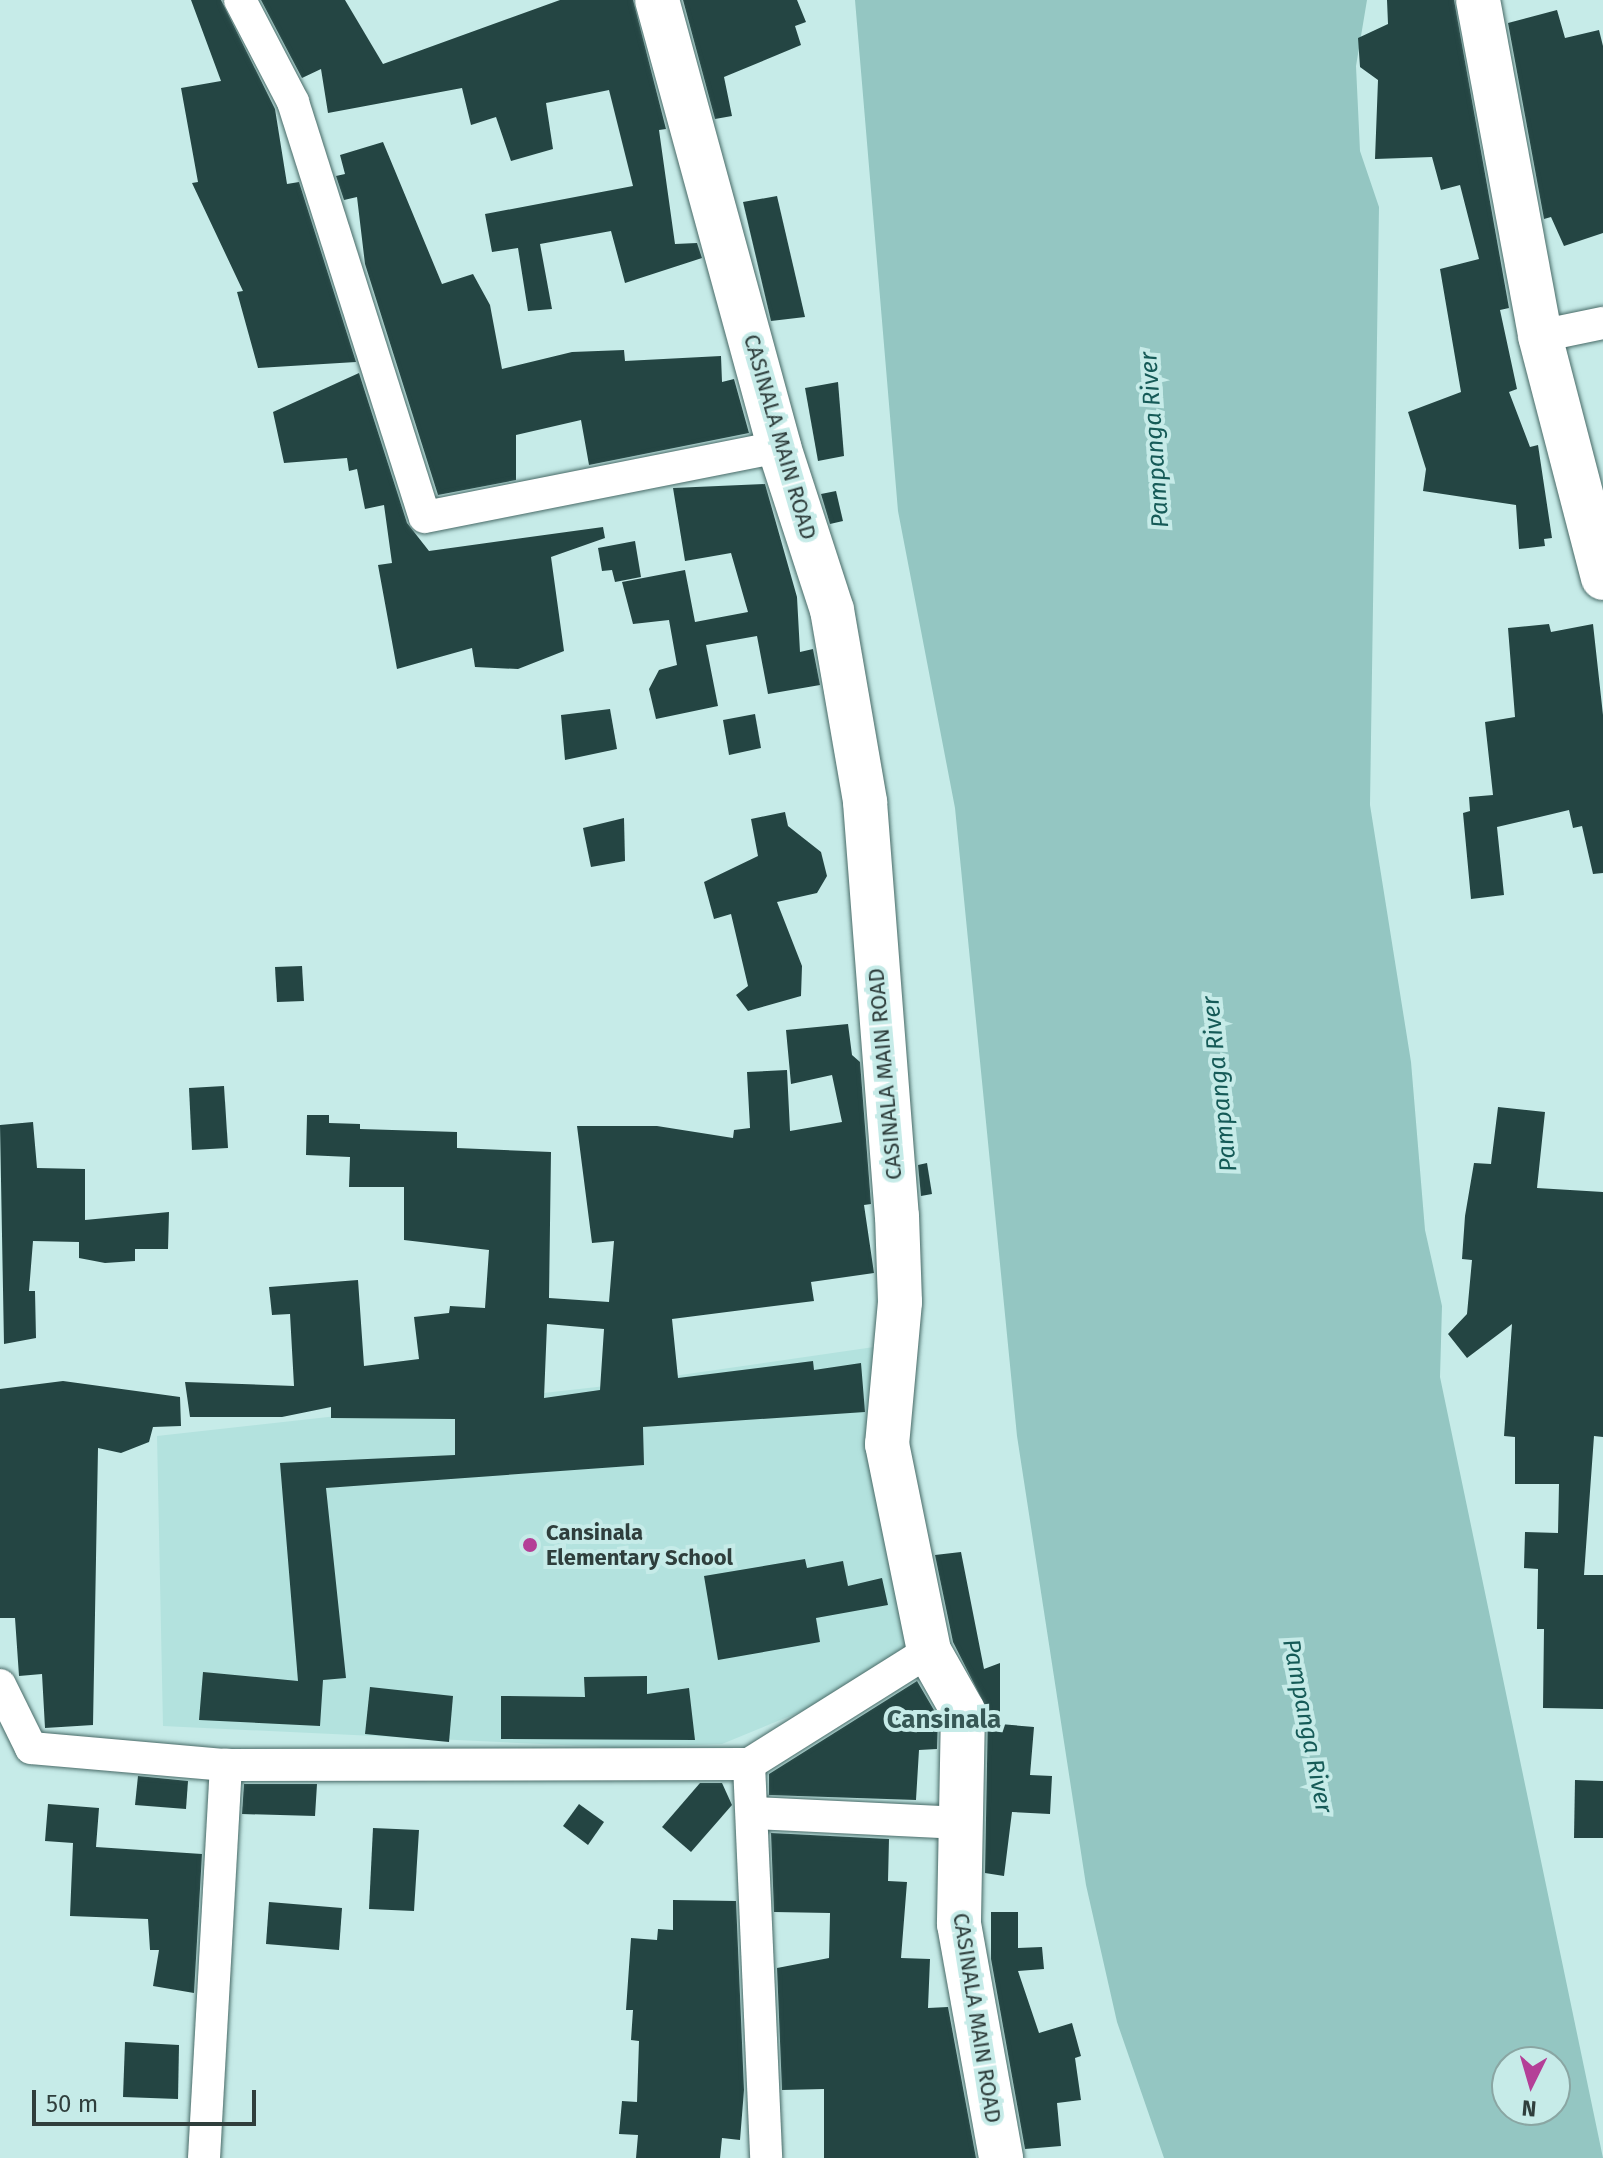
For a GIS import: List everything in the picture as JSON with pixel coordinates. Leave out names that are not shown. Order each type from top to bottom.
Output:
[{"type":"street","points":[[240,0],[293,102],[425,517],[779,447]]},
{"type":"street","name":"CASINALA MAIN ROAD","points":[[657,0],[779,447],[832,610],[865,802],[900,1302],[887,1444],[929,1651],[963,1711],[959,1924],[1001,2158]]},
{"type":"street","points":[[1478,0],[1540,336],[1603,578]]},
{"type":"street","points":[[1540,336],[1603,323]]},
{"type":"street","points":[[0,1685],[31,1748],[226,1765],[749,1764],[929,1651]]},
{"type":"street","points":[[749,1764],[755,1813],[766,2158]]},
{"type":"street","points":[[204,2158],[226,1765]]},
{"type":"street","points":[[755,1813],[961,1823]]},
{"type":"shaded area","name":"Cansinala Elementary School","points":[[874,1347],[921,1646],[824,1702],[722,1744],[625,1748],[163,1726],[157,1436],[597,1387]]},
{"type":"water","name":"Pampanga River","points":[[855,0],[1367,0],[1356,66],[1360,151],[1379,207],[1370,805],[1411,1062],[1425,1230],[1442,1306],[1440,1377],[1603,2158],[1164,2158],[1117,2022],[1086,1885],[1017,1436],[955,808],[898,511]]},
{"type":"building","points":[[191,0],[221,0],[275,109],[287,184],[299,182],[356,362],[258,368],[237,292],[243,291],[192,183],[198,182],[181,88],[221,81]]},
{"type":"building","points":[[261,0],[345,0],[383,64],[560,0],[633,0],[666,129],[659,130],[675,244],[697,243],[702,258],[625,283],[611,231],[540,244],[552,309],[528,311],[518,248],[492,252],[485,214],[633,186],[609,90],[546,103],[553,149],[511,161],[496,117],[471,125],[462,88],[328,113],[321,69],[302,78]]},
{"type":"building","points":[[683,0],[797,0],[806,22],[795,26],[801,45],[724,77],[732,116],[715,119]]},
{"type":"building","points":[[1387,0],[1454,0],[1509,308],[1500,310],[1517,389],[1509,392],[1530,447],[1538,445],[1552,538],[1544,539],[1545,546],[1519,549],[1516,505],[1423,491],[1426,469],[1408,412],[1461,392],[1440,269],[1479,259],[1460,185],[1441,190],[1432,157],[1375,159],[1378,80],[1360,67],[1358,38],[1388,24]]},
{"type":"building","points":[[1557,10],[1565,38],[1599,30],[1603,46],[1603,233],[1564,246],[1551,217],[1544,219],[1508,23]]},
{"type":"building","points":[[383,142],[442,284],[473,274],[490,305],[502,369],[572,352],[624,350],[625,361],[721,356],[722,382],[734,379],[749,433],[589,465],[581,420],[516,435],[516,480],[438,495],[365,264],[357,197],[344,200],[336,176],[345,174],[340,155]]},
{"type":"building","points":[[777,196],[805,317],[771,321],[743,202]]},
{"type":"building","points":[[359,373],[407,523],[429,551],[603,527],[605,538],[551,557],[564,651],[518,669],[475,667],[472,648],[397,669],[378,565],[392,563],[384,505],[365,509],[357,469],[349,471],[347,458],[284,463],[273,412]]},
{"type":"building","points":[[838,382],[844,456],[818,461],[805,388]]},
{"type":"building","points":[[765,484],[797,597],[800,652],[813,649],[820,685],[768,694],[757,636],[706,645],[718,706],[656,719],[649,689],[659,670],[677,665],[669,620],[633,624],[622,582],[685,570],[695,622],[748,612],[731,553],[685,561],[673,488]]},
{"type":"building","points":[[836,491],[843,521],[830,524],[821,494]]},
{"type":"building","points":[[635,541],[641,577],[615,582],[612,570],[602,571],[598,548]]},
{"type":"building","points":[[1549,624],[1551,632],[1593,624],[1603,715],[1603,873],[1593,874],[1582,826],[1573,828],[1569,810],[1497,827],[1504,895],[1471,899],[1463,813],[1470,811],[1469,797],[1493,795],[1485,722],[1515,717],[1508,628]]},
{"type":"building","points":[[610,709],[617,749],[565,760],[561,715]]},
{"type":"building","points":[[755,714],[761,748],[729,755],[723,720]]},
{"type":"building","points":[[785,812],[788,826],[821,852],[827,876],[817,893],[777,902],[802,966],[801,996],[748,1011],[736,995],[748,986],[731,914],[714,919],[704,882],[758,856],[751,819]]},
{"type":"building","points":[[624,818],[625,861],[591,867],[583,828]]},
{"type":"building","points":[[302,966],[304,1001],[277,1002],[275,967]]},
{"type":"building","points":[[848,1024],[852,1055],[860,1062],[871,1204],[864,1205],[874,1273],[811,1282],[814,1301],[672,1319],[678,1378],[813,1361],[814,1370],[861,1363],[865,1412],[643,1427],[644,1465],[326,1488],[346,1678],[323,1680],[320,1726],[199,1720],[203,1672],[298,1681],[280,1463],[455,1455],[455,1419],[331,1418],[331,1407],[282,1417],[190,1417],[185,1382],[294,1386],[290,1314],[272,1315],[269,1287],[358,1280],[364,1366],[419,1359],[414,1317],[449,1313],[450,1306],[485,1308],[489,1250],[404,1240],[404,1187],[349,1187],[350,1157],[306,1155],[307,1115],[329,1115],[329,1123],[360,1124],[360,1129],[457,1132],[457,1148],[551,1152],[549,1298],[609,1302],[614,1241],[592,1243],[577,1126],[657,1126],[733,1138],[734,1130],[750,1128],[747,1072],[787,1070],[790,1131],[842,1122],[832,1075],[791,1084],[786,1030]],"holes":[[[547,1324],[604,1329],[600,1390],[544,1398]]]},
{"type":"building","points":[[224,1086],[228,1148],[192,1150],[189,1088]]},
{"type":"building","points":[[1498,1107],[1545,1112],[1537,1188],[1603,1192],[1603,1437],[1594,1436],[1584,1575],[1603,1575],[1603,1709],[1543,1708],[1544,1629],[1537,1629],[1538,1569],[1524,1568],[1525,1532],[1558,1533],[1559,1484],[1515,1484],[1515,1437],[1504,1436],[1512,1324],[1467,1358],[1448,1334],[1467,1314],[1472,1260],[1462,1259],[1465,1216],[1474,1163],[1491,1164]]},
{"type":"building","points":[[33,1122],[37,1168],[85,1169],[85,1220],[169,1212],[168,1249],[135,1249],[135,1261],[105,1263],[79,1258],[79,1242],[33,1241],[29,1291],[35,1291],[36,1338],[4,1344],[0,1125]]},
{"type":"building","points":[[927,1163],[932,1194],[921,1196],[918,1165]]},
{"type":"building","points":[[63,1381],[180,1397],[181,1426],[153,1427],[149,1442],[121,1453],[98,1448],[93,1725],[45,1728],[42,1674],[19,1676],[15,1618],[0,1618],[0,1389]]},
{"type":"building","points":[[961,1552],[984,1669],[1000,1663],[1000,1724],[1034,1727],[1030,1775],[1052,1776],[1050,1814],[1012,1812],[1004,1876],[985,1873],[988,1711],[953,1642],[935,1555]]},
{"type":"building","points":[[805,1559],[807,1568],[843,1561],[848,1586],[882,1578],[888,1605],[816,1618],[820,1642],[718,1660],[704,1576]]},
{"type":"building","points":[[647,1676],[647,1694],[689,1688],[695,1740],[501,1739],[501,1696],[585,1697],[584,1677]]},
{"type":"building","points":[[917,1681],[938,1717],[937,1749],[919,1750],[916,1800],[769,1795],[769,1774]]},
{"type":"building","points":[[370,1687],[453,1696],[449,1742],[365,1734]]},
{"type":"building","points":[[138,1776],[188,1781],[186,1809],[135,1805]]},
{"type":"building","points":[[1575,1780],[1603,1781],[1603,1838],[1574,1838]]},
{"type":"building","points":[[700,1783],[722,1783],[732,1805],[691,1852],[662,1827]]},
{"type":"building","points":[[244,1784],[317,1784],[315,1816],[242,1814]]},
{"type":"building","points":[[48,1804],[99,1808],[96,1847],[202,1854],[194,1993],[153,1986],[159,1950],[150,1950],[148,1919],[70,1916],[73,1843],[45,1841]]},
{"type":"building","points":[[579,1804],[604,1822],[588,1845],[563,1826]]},
{"type":"building","points":[[373,1828],[419,1830],[414,1911],[369,1909]]},
{"type":"building","points":[[771,1833],[889,1839],[888,1881],[907,1882],[901,1958],[930,1959],[928,2008],[948,2007],[976,2158],[824,2158],[824,2089],[782,2090],[777,1968],[829,1958],[830,1913],[774,1912]]},
{"type":"building","points":[[673,1900],[736,1901],[744,2090],[740,2140],[722,2138],[720,2158],[636,2158],[638,2135],[619,2134],[622,2101],[637,2102],[639,2041],[631,2040],[633,2010],[626,2010],[631,1938],[657,1940],[658,1929],[673,1930]]},
{"type":"building","points":[[269,1902],[342,1908],[339,1950],[266,1944]]},
{"type":"building","points":[[991,1912],[1018,1912],[1018,1948],[1042,1947],[1044,1969],[1018,1971],[1039,2033],[1072,2023],[1081,2056],[1075,2058],[1081,2100],[1057,2103],[1061,2146],[1025,2149],[991,1959]]},
{"type":"building","points":[[125,2042],[179,2045],[178,2099],[123,2097]]},
{"type":"place","name":"Cansinala Elementary School","points":[[530,1545]]},
{"type":"district","name":"Cansinala","points":[[944,1720]]}]
